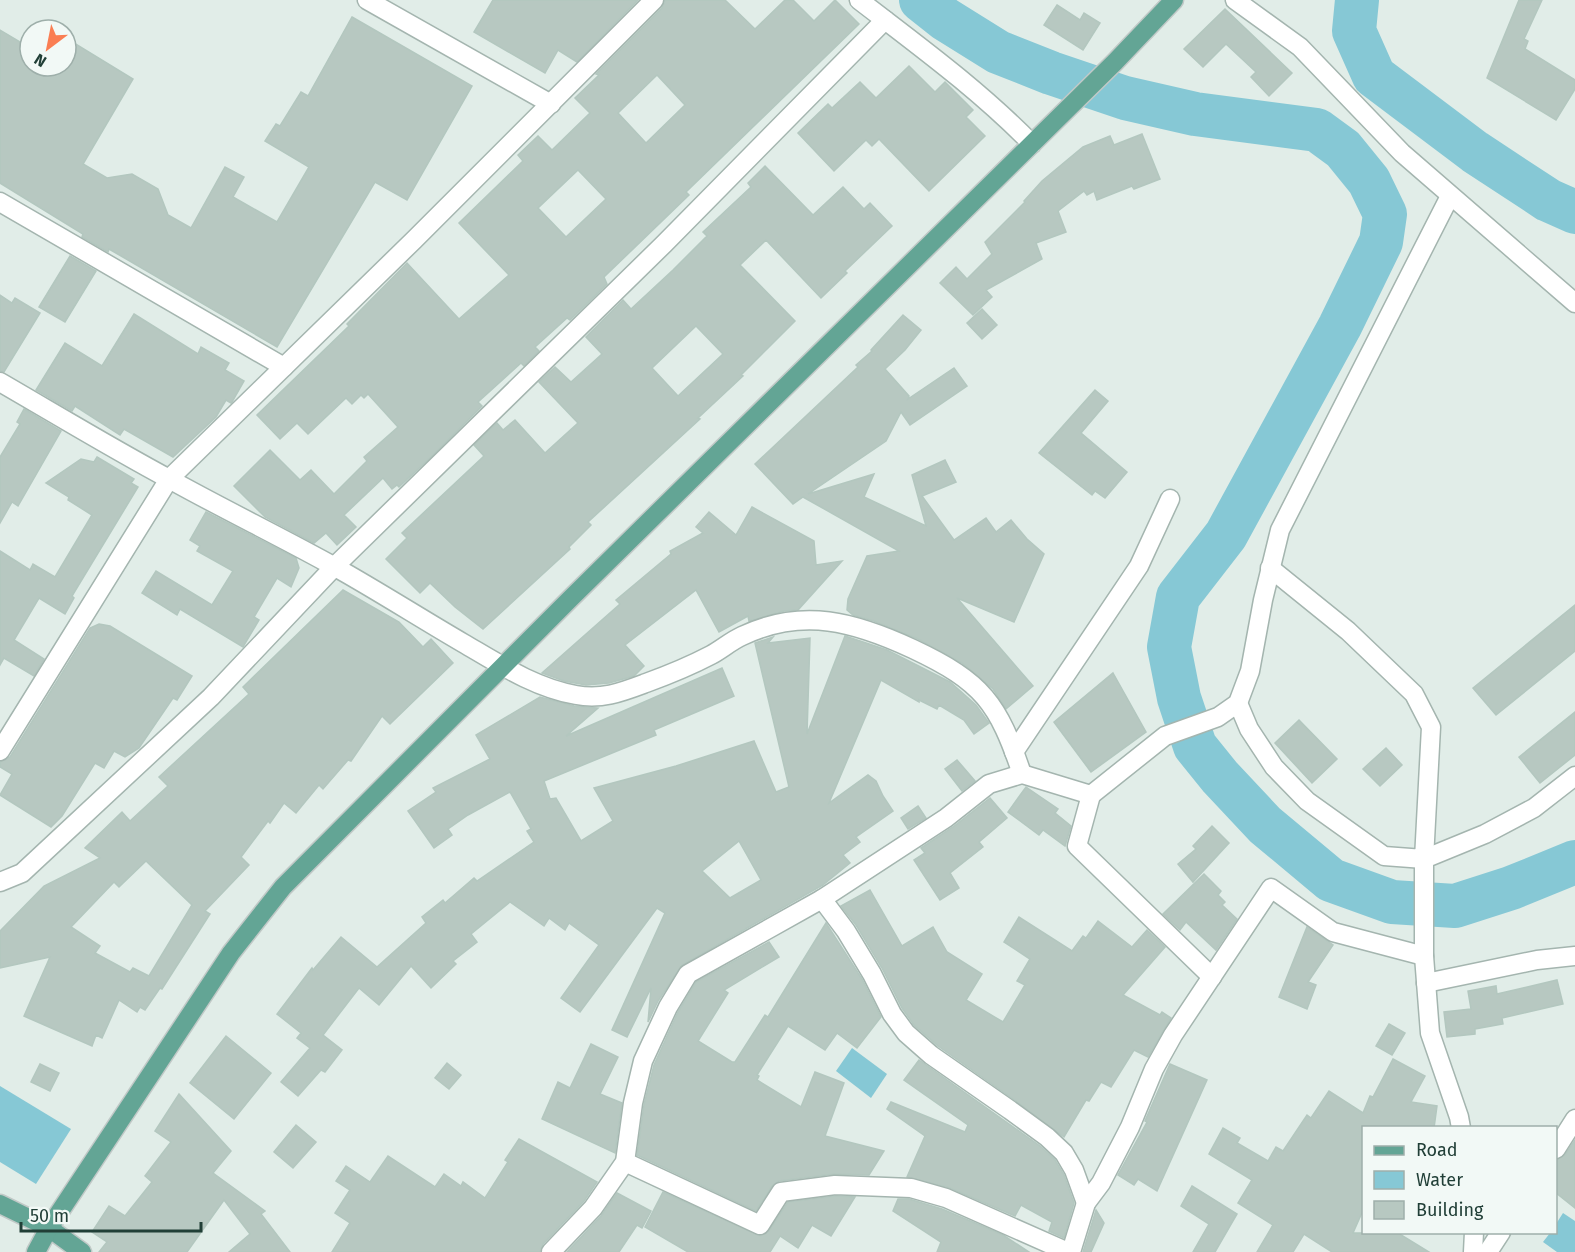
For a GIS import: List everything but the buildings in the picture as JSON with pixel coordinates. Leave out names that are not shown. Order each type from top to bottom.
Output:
[{"type":"main road","points":[[36,1252],[231,953],[283,887],[706,464],[1115,62],[1174,0]]},
{"type":"main road","points":[[0,1204],[50,1228],[82,1252]]},
{"type":"street","points":[[367,0],[551,105]]},
{"type":"street","points":[[0,751],[169,479],[551,105],[654,0]]},
{"type":"street","points":[[859,0],[961,78],[1032,144]]},
{"type":"street","points":[[1235,0],[1300,47],[1402,153],[1575,303]]},
{"type":"street","points":[[0,882],[22,873],[211,697],[334,567],[655,253],[885,20]]},
{"type":"street","points":[[1212,977],[1077,846],[1091,795],[1165,736],[1218,717],[1238,703],[1250,671],[1270,568],[1280,530],[1450,196]]},
{"type":"street","points":[[0,202],[284,367]]},
{"type":"street","points":[[0,382],[169,479],[334,567],[533,682],[579,696],[599,697],[620,694],[671,675],[713,654],[740,637],[769,625],[801,620],[838,621],[880,634],[930,657],[969,680],[992,704],[1007,731],[1022,774]]},
{"type":"street","points":[[1014,752],[1139,566],[1170,500]]},
{"type":"street","points":[[1270,568],[1348,631],[1414,694],[1431,727],[1423,879],[1424,956],[1430,1033],[1460,1126]]},
{"type":"street","points":[[1238,703],[1249,729],[1274,767],[1307,801],[1384,856],[1424,859],[1485,834],[1534,808],[1575,776]]},
{"type":"street","points":[[551,1252],[593,1208],[625,1162],[633,1102],[643,1061],[668,1007],[688,974],[822,899],[946,818],[989,784],[1022,774],[1091,795]]},
{"type":"street","points":[[625,1162],[760,1225],[781,1192],[834,1185],[911,1188],[946,1198],[1070,1252],[1086,1203],[1101,1183],[1173,1035],[1271,888],[1333,932],[1424,956]]},
{"type":"street","points":[[822,899],[846,931],[872,974],[892,1014],[906,1033],[931,1055],[962,1075],[1064,1153],[1074,1170],[1086,1203]]},
{"type":"street","points":[[1426,983],[1537,960],[1575,956]]},
{"type":"street","points":[[1557,1147],[1575,1119]]},
{"type":"street","points":[[1473,1252],[1474,1234]]},
{"type":"street","points":[[1488,1252],[1500,1234]]},
{"type":"water","points":[[852,1048],[887,1074],[871,1098],[836,1071]]},
{"type":"water","points":[[0,1086],[71,1129],[36,1184],[0,1162]]},
{"type":"water","points":[[1563,1213],[1575,1221],[1575,1252],[1557,1252],[1543,1242],[1549,1234],[1557,1234],[1557,1222]]},
{"type":"waterway","points":[[921,0],[945,19],[998,52],[1125,98],[1195,114],[1317,130],[1343,149],[1369,181],[1385,214],[1381,242],[1340,326],[1226,535],[1178,597],[1169,647],[1179,698],[1195,746],[1220,777],[1265,825],[1331,880],[1392,902],[1455,906],[1511,888],[1575,862]]},
{"type":"waterway","points":[[1357,0],[1354,31],[1374,76],[1475,152],[1548,200],[1575,212]]}]
